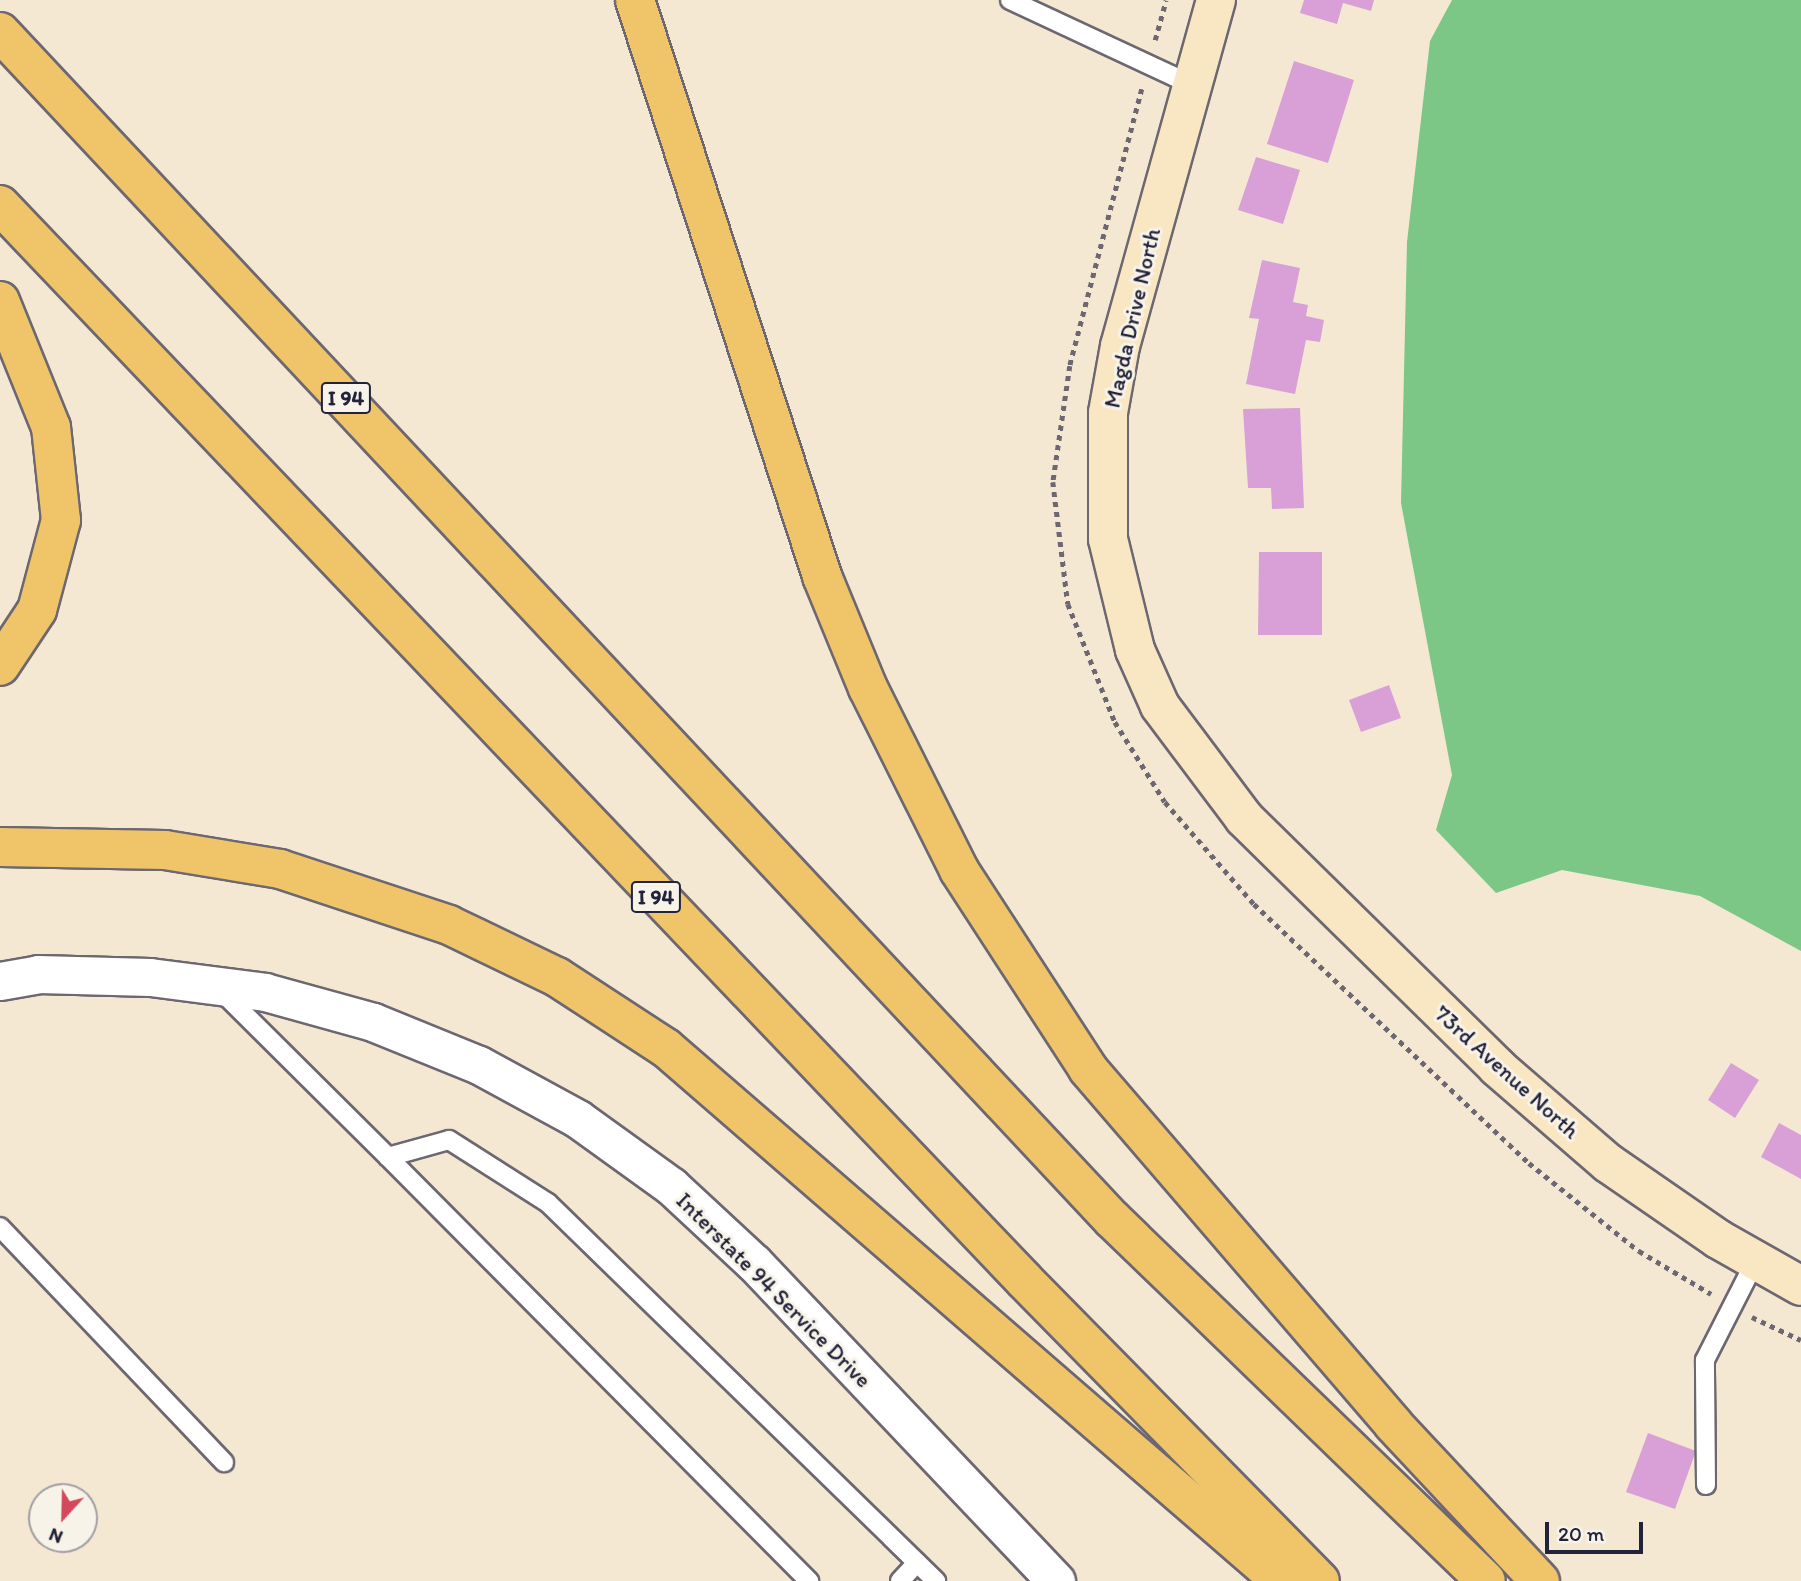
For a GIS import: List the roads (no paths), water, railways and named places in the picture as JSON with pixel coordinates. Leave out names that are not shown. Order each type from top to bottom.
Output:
[{"type":"highway","points":[[635,0],[822,576],[868,688],[959,870],[1097,1079],[1393,1424],[1540,1581]]},
{"type":"highway","name":"I 94","points":[[0,32],[1112,1219],[1486,1581]]},
{"type":"highway","name":"I 94","points":[[0,205],[645,885],[1320,1581]]},
{"type":"highway","points":[[0,301],[51,427],[61,520],[37,610],[0,666]]},
{"type":"highway","points":[[0,846],[165,850],[279,869],[449,925],[558,977],[666,1048],[1281,1581]]},
{"type":"street","name":"Magda Drive North","points":[[1216,0],[1120,346],[1108,413],[1108,539],[1135,650],[1160,706],[1244,818]]},
{"type":"street","name":"73rd Avenue North","points":[[1244,818],[1507,1076],[1608,1163],[1756,1260],[1801,1286]]},
{"type":"street","name":"Interstate 94 Service Drive","points":[[0,981],[88,975],[265,992],[373,1022],[479,1065],[578,1119],[671,1185],[754,1264],[1056,1581]]},
{"type":"lane","points":[[1010,0],[1147,68],[1192,85]]},
{"type":"lane","points":[[216,986],[810,1581]]},
{"type":"lane","points":[[388,1157],[449,1140],[548,1203],[936,1581]]},
{"type":"lane","points":[[0,1227],[224,1462]]},
{"type":"lane","points":[[1706,1485],[1705,1360],[1734,1308],[1756,1260]]},
{"type":"lane","points":[[900,1581],[917,1563]]}]
